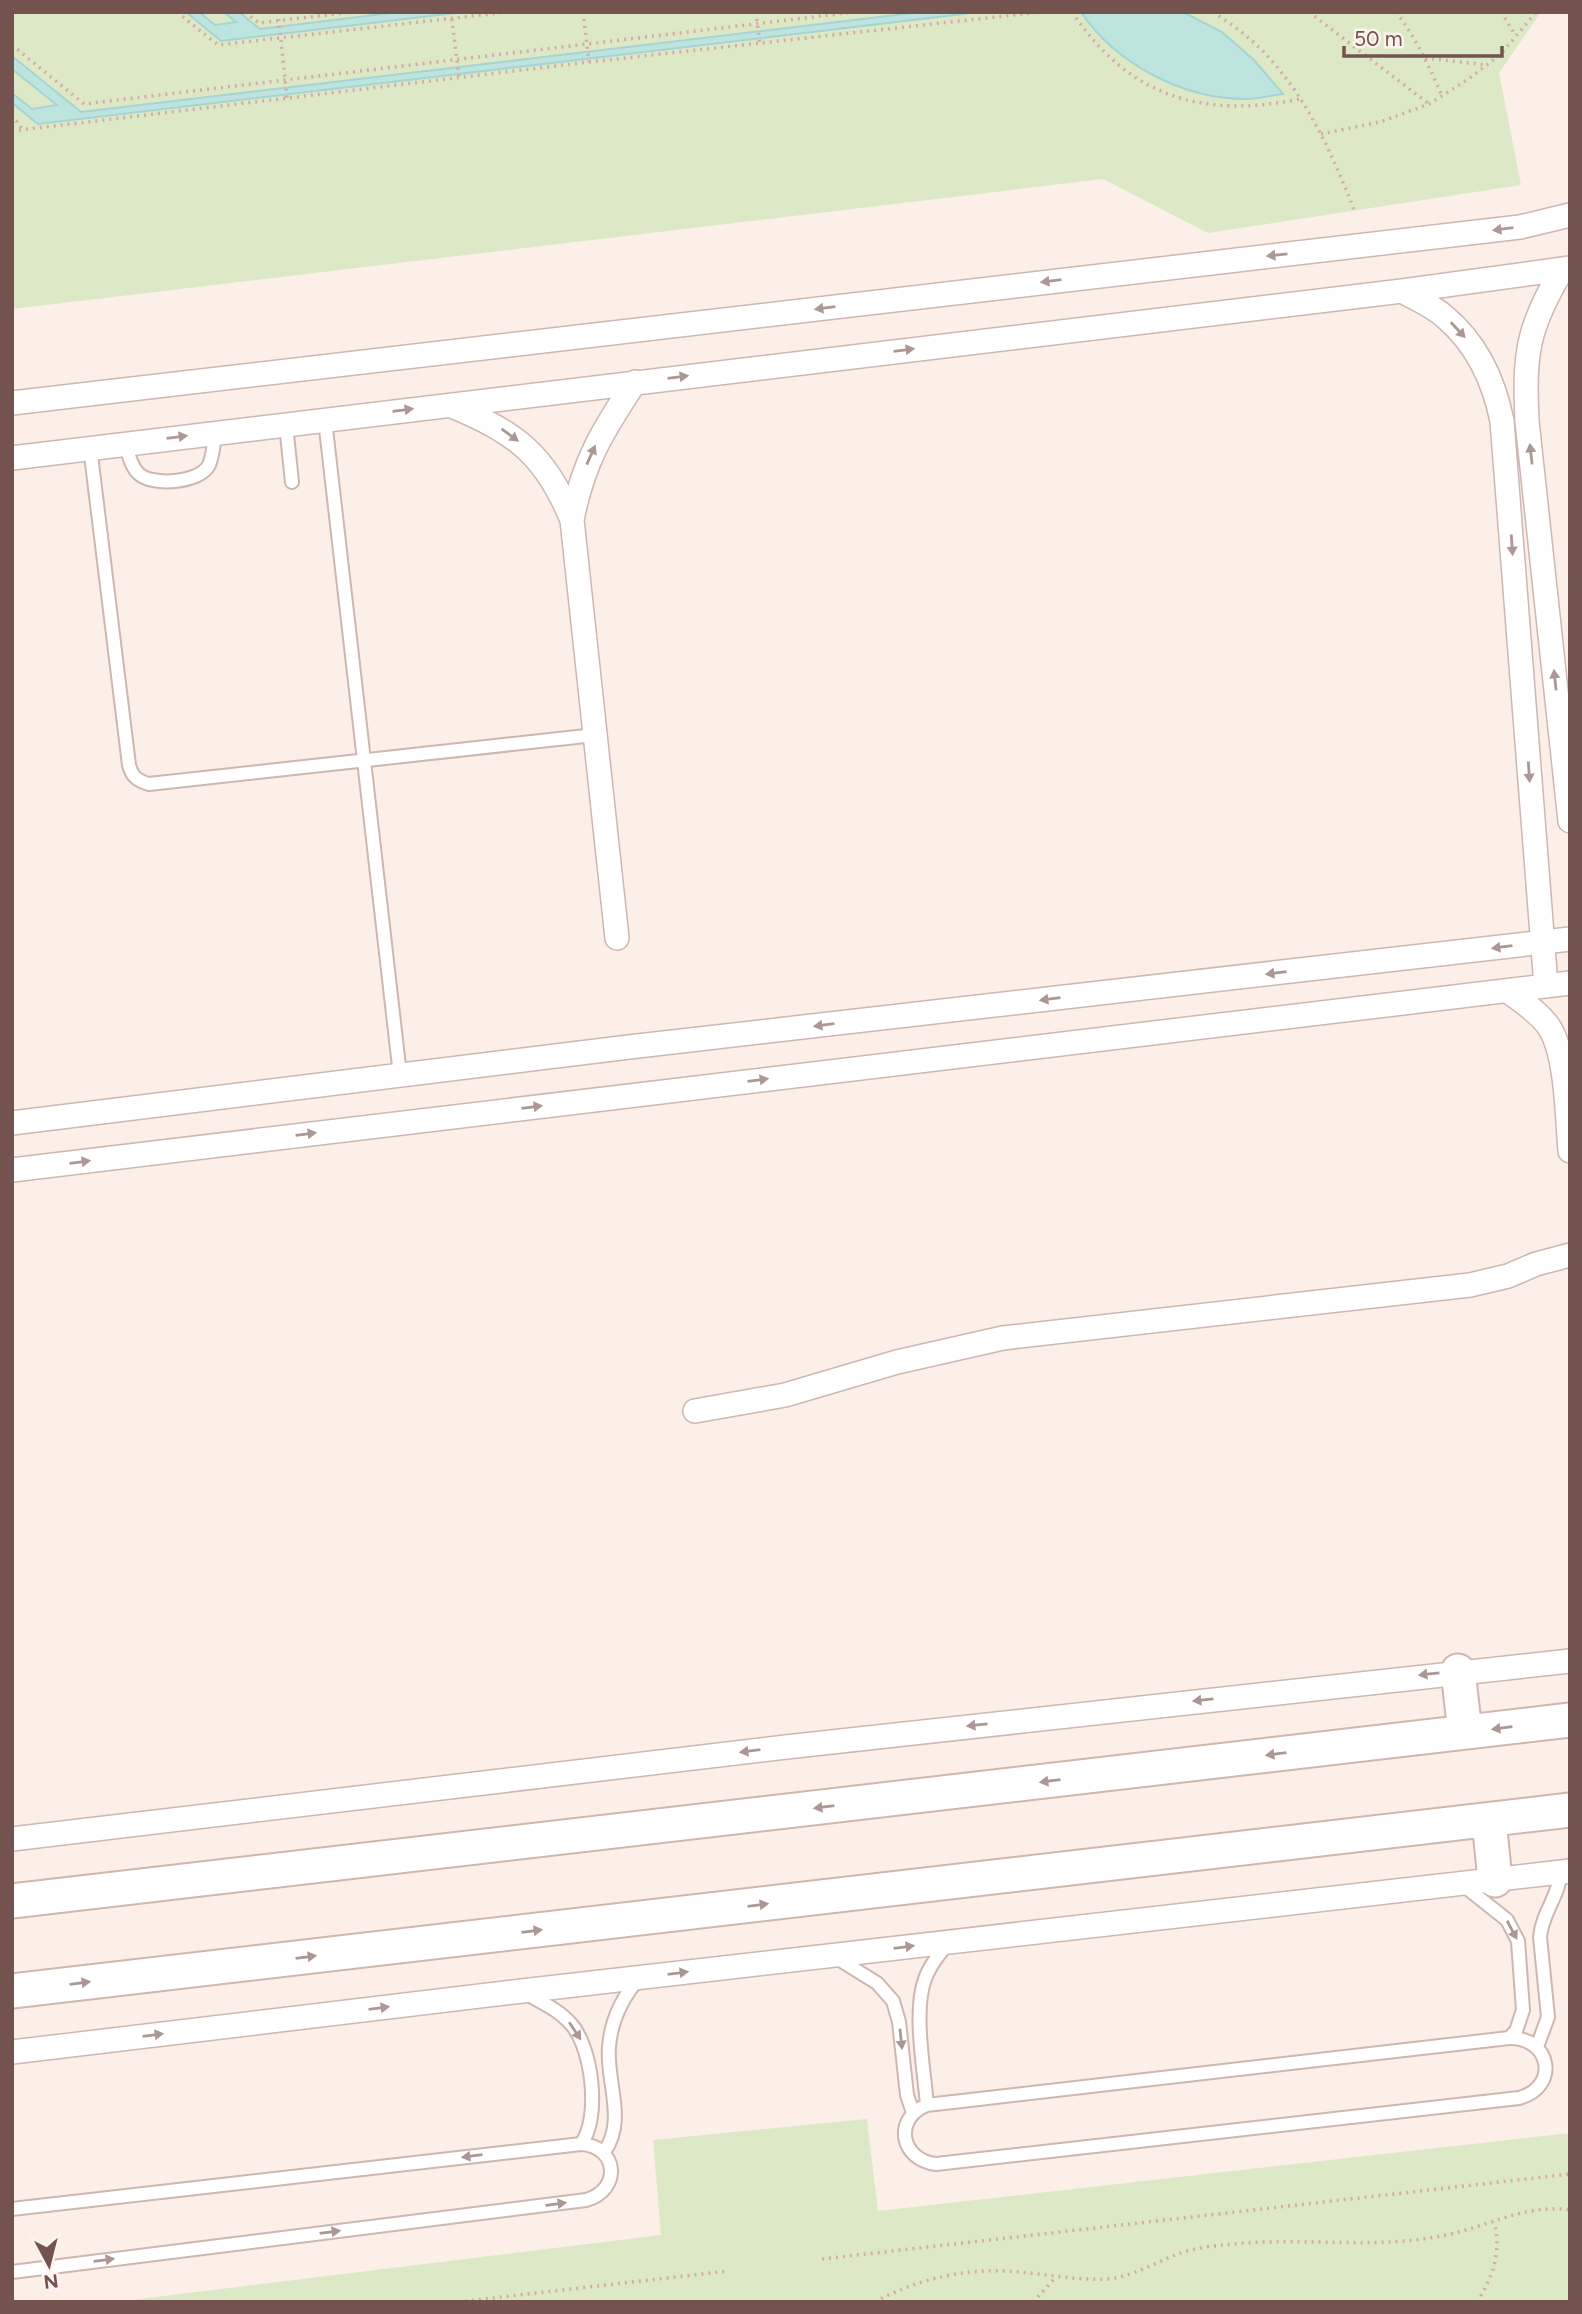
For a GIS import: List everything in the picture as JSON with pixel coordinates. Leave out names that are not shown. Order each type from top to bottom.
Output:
[{"type":"main road","points":[[1458,1671],[1465,1732]]},
{"type":"main road","points":[[12,1901],[1570,1720]]},
{"type":"main road","points":[[12,1991],[1570,1810]]},
{"type":"main road","points":[[1479,1882],[1489,1820]]},
{"type":"street","points":[[12,403],[1472,233],[1520,227],[1570,215]]},
{"type":"street","points":[[12,458],[1566,269]]},
{"type":"street","points":[[1566,269],[1542,304],[1533,326],[1525,373],[1527,421],[1570,821]]},
{"type":"street","points":[[1402,291],[1443,315],[1461,333],[1489,375],[1503,421],[1546,986]]},
{"type":"street","points":[[617,938],[572,520],[576,497],[591,453],[635,382]]},
{"type":"street","points":[[449,404],[503,429],[529,450],[550,475],[572,520]]},
{"type":"street","points":[[12,1123],[400,1075],[1570,939]]},
{"type":"street","points":[[12,1170],[1570,983]]},
{"type":"street","points":[[1508,990],[1542,1019],[1555,1038],[1561,1064],[1570,1151]]},
{"type":"street","points":[[695,1411],[785,1395],[897,1362],[1003,1338],[1470,1285],[1508,1276],[1536,1264],[1570,1255]]},
{"type":"street","points":[[12,1839],[681,1759],[1569,1660]]},
{"type":"street","points":[[13,2053],[640,1977],[1565,1871]]},
{"type":"lane","points":[[325,420],[400,1075]]},
{"type":"lane","points":[[286,425],[292,482]]},
{"type":"lane","points":[[125,443],[134,468],[144,478],[158,482],[201,475],[209,465],[215,433]]},
{"type":"lane","points":[[90,447],[129,765],[135,778],[149,784],[595,735]]},
{"type":"lane","points":[[1537,2047],[1548,2017],[1541,1926],[1565,1871]]},
{"type":"lane","points":[[1479,1882],[1507,1920],[1518,1941],[1523,2010],[1516,2031],[1509,2038]]},
{"type":"lane","points":[[927,2105],[920,2019],[921,1995],[930,1966],[949,1941]]},
{"type":"lane","points":[[831,1955],[877,1983],[893,2001],[899,2022],[907,2095],[913,2113]]},
{"type":"lane","points":[[604,2152],[609,2146],[615,2124],[608,2057],[611,2030],[622,2002],[640,1977]]},
{"type":"lane","points":[[522,1991],[564,2016],[580,2036],[593,2109],[590,2126],[581,2144]]},
{"type":"lane","points":[[1509,2038],[1529,2041],[1537,2047],[1546,2066],[1542,2084],[1528,2096],[1519,2098],[936,2164],[920,2161],[909,2150],[905,2134],[908,2119],[927,2105],[1509,2038]]},
{"type":"lane","points":[[12,2209],[581,2144],[604,2152],[609,2160],[611,2178],[602,2193],[586,2200],[12,2272]]},
{"type":"path","points":[[177,12],[218,45],[507,12]]},
{"type":"path","points":[[245,12],[259,23],[352,12]]},
{"type":"path","points":[[278,12],[287,98]]},
{"type":"path","points":[[451,12],[458,78]]},
{"type":"path","points":[[583,12],[589,62]]},
{"type":"path","points":[[756,12],[760,45]]},
{"type":"path","points":[[12,45],[84,104],[855,12]]},
{"type":"path","points":[[12,131],[589,62],[1041,12]]},
{"type":"path","points":[[1072,12],[1091,40],[1113,62],[1141,81],[1176,97],[1207,105],[1236,107],[1267,106],[1300,99]]},
{"type":"path","points":[[1213,12],[1245,34],[1271,61],[1300,99],[1336,164],[1354,210]]},
{"type":"path","points":[[1309,12],[1429,104]]},
{"type":"path","points":[[1396,12],[1411,31],[1441,96]]},
{"type":"path","points":[[1501,12],[1516,36]]},
{"type":"path","points":[[1321,134],[1380,122],[1429,104],[1501,54],[1536,12]]},
{"type":"path","points":[[1425,58],[1488,65]]},
{"type":"path","points":[[12,115],[23,130]]},
{"type":"path","points":[[822,2259],[1570,2174]]},
{"type":"path","points":[[875,2302],[886,2295],[925,2282],[973,2271],[1110,2278],[1141,2272],[1178,2254],[1220,2245],[1256,2241],[1382,2242],[1429,2238],[1524,2213],[1570,2210]]},
{"type":"path","points":[[1476,2302],[1487,2286],[1497,2257],[1497,2235],[1493,2221]]},
{"type":"path","points":[[458,2302],[727,2271]]},
{"type":"path","points":[[1033,2302],[1056,2277]]},
{"type":"green space","points":[[12,12],[1541,12],[1499,73],[1521,185],[1208,233],[1103,179],[12,309]]},
{"type":"green space","points":[[867,2119],[878,2211],[1570,2133],[1570,2302],[115,2302],[661,2235],[653,2140]]},
{"type":"water","points":[[186,12],[199,12],[215,25],[236,22],[224,12],[239,12],[260,29],[399,12],[464,12],[221,41]]},
{"type":"water","points":[[921,12],[980,12],[38,124],[12,103],[12,93],[32,109],[57,105],[12,69],[12,56],[81,112]]},
{"type":"water","points":[[1081,12],[1183,12],[1222,32],[1254,60],[1283,94],[1251,99],[1222,97],[1175,85],[1153,75],[1113,48]]}]
